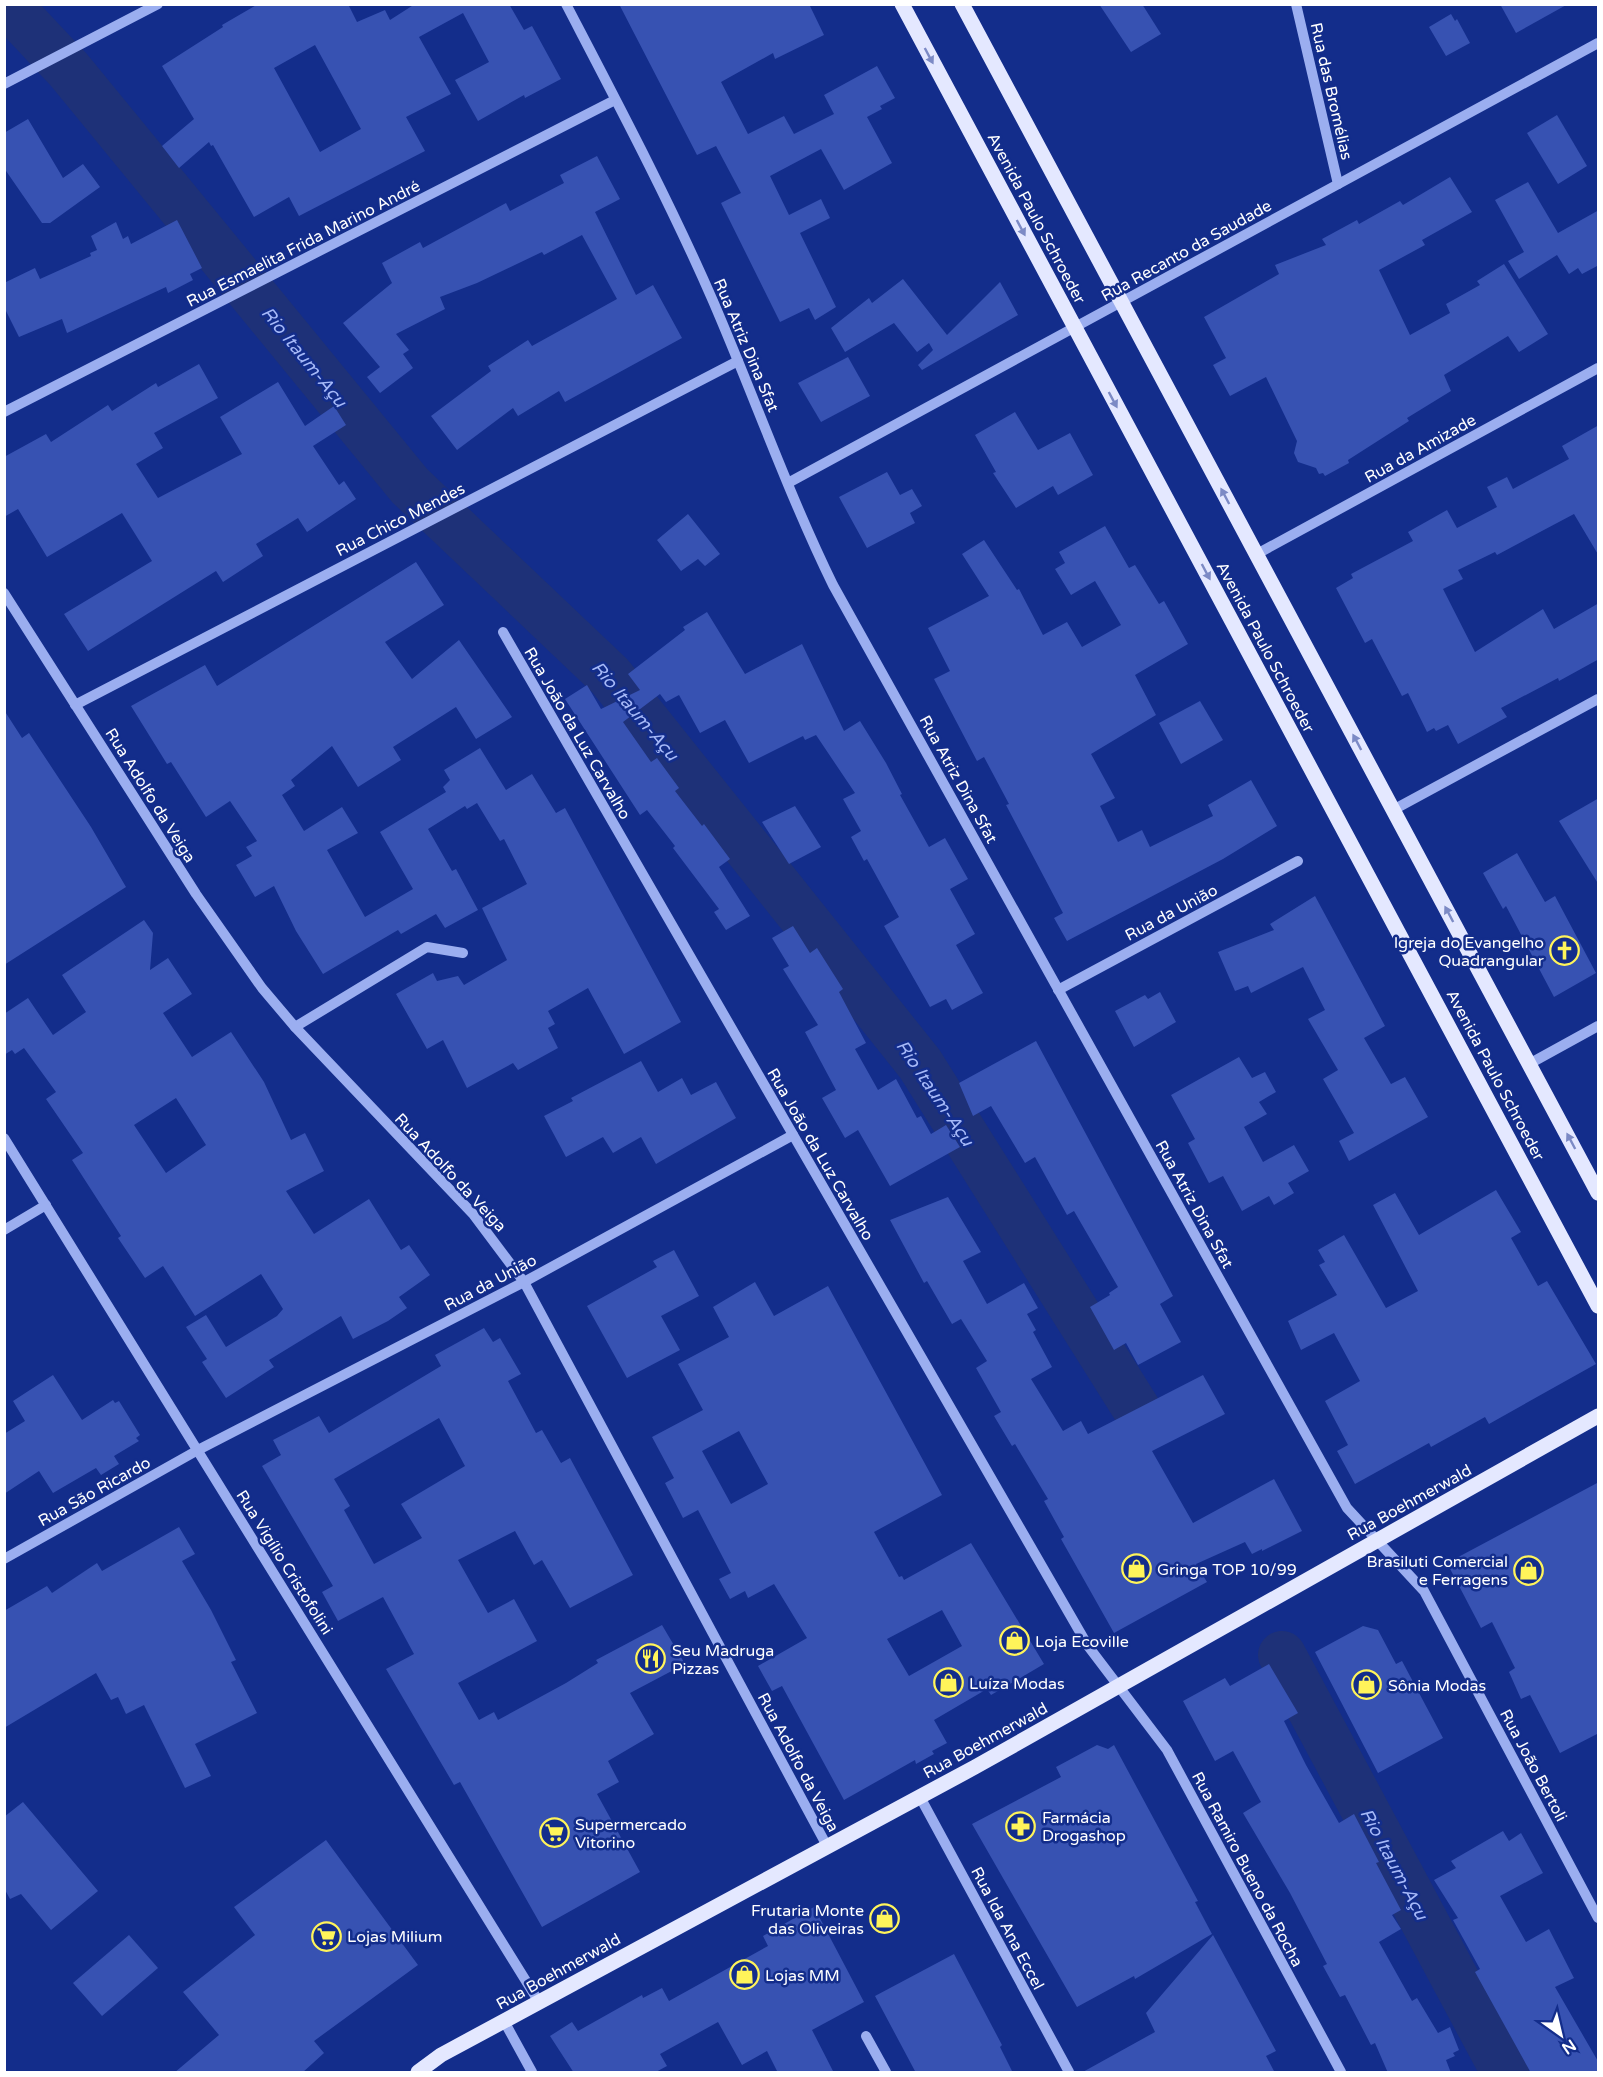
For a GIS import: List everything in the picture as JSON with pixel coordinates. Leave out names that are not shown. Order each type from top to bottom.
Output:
[{"type":"main road","name":"Avenida Paulo Schroeder","points":[[902,4],[1599,1306]]},
{"type":"main road","name":"Avenida Paulo Schroeder","points":[[962,4],[1599,1193]]},
{"type":"main road","name":"Rua Boehmerwald","points":[[418,2073],[441,2055],[920,1797],[1599,1416]]},
{"type":"street","points":[[4,84],[158,4]]},
{"type":"street","name":"Rua Atriz Dina Sfat","points":[[566,4],[686,242],[788,483],[834,585],[1347,1508],[1378,1540]]},
{"type":"street","name":"Rua das Bromélias","points":[[1296,4],[1338,184]]},
{"type":"street","name":"Rua Recanto da Saudade","points":[[788,483],[1599,43]]},
{"type":"street","name":"Rua Esmaelita Frida Marino André","points":[[4,412],[615,100]]},
{"type":"street","name":"Rua Chico Mendes","points":[[75,705],[738,361]]},
{"type":"street","name":"Rua da Amizade","points":[[1257,554],[1599,368]]},
{"type":"street","name":"Rua Adolfo da Veiga","points":[[4,593],[196,894],[262,988],[295,1027],[473,1214],[524,1282],[827,1846]]},
{"type":"street","name":"Rua João da Luz Carvalho","points":[[503,632],[1088,1646],[1119,1686]]},
{"type":"street","points":[[1393,810],[1599,699]]},
{"type":"street","name":"Rua da União","points":[[1058,990],[1298,861]]},
{"type":"street","points":[[295,1027],[427,947],[463,953]]},
{"type":"street","points":[[1529,1064],[1599,1026]]},
{"type":"street","name":"Rua da União","points":[[198,1450],[524,1282],[793,1135]]},
{"type":"street","name":"Rua Vigílio Cristofolini","points":[[4,1138],[539,2002]]},
{"type":"street","points":[[4,1230],[46,1205]]},
{"type":"street","name":"Rua São Ricardo","points":[[4,1559],[198,1450]]},
{"type":"street","name":"Rua João Bertoli","points":[[1378,1540],[1424,1591],[1599,1918]]},
{"type":"street","name":"Rua Ramiro Bueno da Rocha","points":[[1119,1686],[1167,1750],[1341,2073]]},
{"type":"street","name":"Rua Ida Ana Eccel","points":[[920,1797],[1069,2073]]},
{"type":"street","points":[[504,2021],[532,2073]]},
{"type":"street","points":[[866,2036],[885,2073]]},
{"type":"building","points":[[258,4],[348,4],[357,22],[385,10],[390,20],[415,4],[509,4],[524,30],[532,26],[561,79],[525,98],[524,95],[478,121],[455,80],[489,62],[463,13],[419,37],[451,94],[406,117],[425,151],[299,216],[289,197],[254,217],[213,145],[211,146],[209,142],[179,168],[162,146],[194,119],[162,66],[223,27],[222,25]],"holes":[[[315,45],[361,129],[320,152],[274,68]]]},
{"type":"building","points":[[619,4],[809,4],[824,35],[775,59],[773,53],[721,82],[748,134],[784,116],[794,134],[834,114],[824,95],[877,66],[895,98],[880,106],[882,109],[867,117],[892,163],[844,190],[821,149],[770,176],[789,215],[821,199],[830,218],[800,233],[836,307],[815,320],[809,308],[780,322],[721,203],[741,193],[716,146],[697,155]]},
{"type":"building","points":[[1099,4],[1142,4],[1161,34],[1131,52]]},
{"type":"building","points":[[1500,4],[1568,4],[1516,33]]},
{"type":"building","points":[[1451,14],[1455,21],[1457,19],[1470,43],[1446,56],[1429,27]]},
{"type":"building","points":[[1557,115],[1587,166],[1558,184],[1527,133]]},
{"type":"building","points":[[28,119],[63,178],[83,164],[100,187],[50,223],[42,223],[4,168],[4,133]]},
{"type":"building","points":[[597,156],[620,199],[595,212],[636,295],[653,285],[682,338],[565,402],[559,391],[518,416],[513,408],[457,450],[431,416],[491,371],[488,366],[528,340],[532,346],[617,299],[582,235],[544,255],[542,252],[477,283],[440,297],[445,309],[396,334],[409,350],[403,354],[413,368],[380,393],[367,377],[380,367],[343,323],[392,283],[382,263],[420,242],[423,248],[506,203],[510,211],[564,183],[560,175]]},
{"type":"building","points":[[1450,177],[1472,212],[1422,240],[1425,245],[1379,270],[1410,335],[1450,313],[1446,304],[1480,285],[1477,281],[1504,264],[1548,334],[1519,352],[1508,336],[1444,375],[1451,391],[1407,418],[1409,421],[1348,460],[1349,463],[1325,476],[1323,473],[1319,474],[1316,468],[1298,462],[1294,453],[1297,441],[1266,377],[1230,396],[1213,365],[1226,358],[1204,317],[1279,274],[1275,265],[1326,245],[1322,239],[1357,220],[1359,224],[1400,201],[1403,205]]},
{"type":"building","points":[[1528,182],[1558,233],[1599,210],[1599,265],[1582,274],[1578,268],[1569,274],[1557,255],[1519,279],[1508,261],[1524,252],[1495,200]]},
{"type":"building","points":[[177,220],[202,268],[190,274],[193,280],[168,293],[166,287],[67,333],[62,319],[19,337],[4,307],[4,283],[35,268],[40,279],[91,256],[90,253],[97,250],[91,236],[116,222],[123,239],[128,236],[131,244]]},
{"type":"building","points":[[903,279],[947,335],[1000,282],[1018,315],[922,370],[918,365],[933,350],[929,343],[917,352],[894,323],[845,352],[831,328],[869,298],[872,303]]},
{"type":"building","points":[[848,357],[870,396],[821,422],[798,383]]},
{"type":"building","points":[[199,364],[218,398],[154,433],[163,448],[136,464],[158,498],[242,454],[220,417],[278,382],[305,426],[334,406],[346,425],[313,446],[339,485],[344,481],[356,499],[307,532],[298,518],[256,544],[263,556],[223,582],[216,571],[88,651],[64,614],[152,561],[122,513],[47,557],[18,509],[4,517],[4,457],[46,434],[51,442],[108,405],[112,411],[156,383],[158,387]]},
{"type":"building","points":[[1015,412],[1038,450],[1070,433],[1093,475],[1058,495],[1053,486],[1016,508],[993,473],[996,472],[975,435]]},
{"type":"building","points":[[1599,425],[1599,556],[1574,514],[1497,555],[1495,552],[1458,570],[1463,579],[1443,589],[1475,652],[1543,609],[1554,629],[1599,603],[1599,659],[1501,708],[1507,717],[1458,744],[1448,725],[1436,731],[1434,728],[1427,732],[1408,693],[1402,696],[1372,639],[1365,643],[1336,588],[1353,578],[1351,574],[1413,541],[1408,532],[1447,510],[1457,528],[1497,507],[1487,487],[1507,477],[1513,489],[1569,459],[1562,446]]},
{"type":"building","points":[[887,472],[900,495],[912,489],[922,506],[910,513],[915,523],[867,548],[839,497]]},
{"type":"building","points":[[688,514],[720,554],[705,566],[698,559],[681,571],[657,540]]},
{"type":"building","points":[[1105,526],[1129,568],[1135,565],[1159,604],[1164,601],[1188,644],[1135,675],[1156,715],[1091,754],[1115,798],[1100,806],[1118,842],[1142,830],[1150,847],[1213,816],[1208,805],[1251,780],[1277,826],[1223,859],[1067,941],[1054,918],[1063,913],[1006,805],[1009,804],[984,757],[977,761],[934,679],[950,671],[928,628],[989,596],[962,554],[984,540],[1017,590],[1019,589],[1043,635],[1067,622],[1082,647],[1121,625],[1095,581],[1071,595],[1055,569],[1065,563],[1059,552]]},
{"type":"building","points":[[416,562],[444,605],[385,642],[412,679],[459,640],[512,717],[476,739],[456,707],[393,747],[401,760],[358,787],[332,746],[291,780],[295,786],[282,795],[304,831],[342,807],[358,833],[327,850],[365,917],[413,889],[380,832],[446,792],[443,787],[450,780],[444,770],[480,748],[506,790],[532,774],[556,813],[565,808],[681,1022],[624,1054],[588,988],[548,1011],[555,1024],[548,1028],[558,1048],[518,1070],[513,1063],[467,1088],[443,1040],[427,1049],[396,994],[433,973],[437,981],[458,976],[464,985],[507,960],[482,908],[527,884],[504,839],[500,841],[477,803],[467,809],[465,806],[428,829],[452,871],[456,869],[478,910],[445,928],[436,914],[401,934],[398,930],[323,974],[296,931],[274,886],[255,897],[236,865],[252,856],[246,847],[257,841],[230,801],[206,817],[171,762],[167,764],[131,706],[205,665],[217,686]]},
{"type":"building","points":[[707,612],[745,674],[802,644],[844,731],[860,721],[886,763],[902,794],[900,795],[929,847],[945,838],[968,879],[950,889],[975,934],[956,945],[983,993],[952,1010],[946,999],[930,1007],[884,926],[899,917],[867,859],[864,861],[851,837],[861,831],[843,799],[855,793],[816,735],[805,740],[803,736],[749,763],[725,720],[700,733],[679,695],[666,702],[660,694],[623,722],[651,762],[657,758],[679,788],[675,791],[730,859],[719,867],[750,916],[726,930],[714,912],[719,909],[673,848],[675,846],[647,810],[640,815],[565,699],[587,685],[601,709],[640,690],[628,674],[685,630],[683,627]]},
{"type":"building","points":[[1200,701],[1223,740],[1181,764],[1159,723]]},
{"type":"building","points":[[4,710],[22,738],[29,733],[91,827],[126,887],[4,965]]},
{"type":"building","points":[[1599,798],[1599,885],[1559,821]]},
{"type":"building","points":[[795,806],[821,847],[789,864],[762,822]]},
{"type":"building","points":[[1517,853],[1545,902],[1555,896],[1596,973],[1554,997],[1506,906],[1503,909],[1483,873]]},
{"type":"building","points":[[1315,896],[1385,1026],[1364,1038],[1391,1084],[1405,1077],[1428,1117],[1349,1161],[1339,1141],[1354,1133],[1323,1079],[1338,1070],[1308,1019],[1325,1010],[1303,967],[1251,993],[1248,986],[1235,991],[1218,952],[1274,930],[1270,924]]},
{"type":"building","points":[[144,920],[153,933],[150,970],[168,958],[192,994],[163,1013],[192,1057],[231,1032],[264,1082],[291,1140],[305,1133],[324,1171],[286,1191],[314,1234],[369,1199],[401,1250],[409,1245],[430,1275],[399,1297],[407,1308],[388,1321],[353,1339],[341,1316],[269,1360],[274,1367],[226,1398],[202,1362],[207,1359],[186,1327],[206,1315],[226,1347],[277,1316],[283,1309],[261,1274],[195,1316],[163,1266],[145,1278],[118,1238],[121,1236],[72,1160],[83,1153],[46,1099],[56,1092],[24,1048],[15,1054],[12,1050],[4,1055],[4,1014],[28,998],[53,1035],[86,1012],[62,975]],"holes":[[[176,1098],[206,1145],[166,1173],[134,1125]]]},
{"type":"building","points":[[793,926],[810,953],[817,948],[843,989],[839,992],[866,1043],[855,1049],[878,1090],[896,1079],[917,1118],[921,1116],[931,1134],[946,1125],[960,1147],[890,1186],[858,1130],[845,1138],[822,1098],[836,1090],[805,1032],[818,1025],[783,969],[789,966],[772,938]]},
{"type":"building","points":[[1160,992],[1176,1022],[1134,1047],[1115,1011],[1145,995],[1148,999]]},
{"type":"building","points":[[1036,1041],[1173,1296],[1160,1304],[1181,1342],[1138,1365],[1126,1343],[1114,1350],[1090,1307],[1110,1295],[1109,1293],[1118,1287],[1074,1211],[1067,1215],[1035,1157],[1025,1163],[991,1106],[973,1116],[959,1083]]},
{"type":"building","points":[[1239,1057],[1252,1078],[1265,1072],[1276,1092],[1259,1102],[1267,1114],[1244,1127],[1263,1162],[1294,1145],[1309,1171],[1288,1183],[1294,1193],[1274,1205],[1269,1196],[1242,1211],[1223,1176],[1209,1183],[1188,1143],[1195,1139],[1171,1095]]},
{"type":"building","points":[[641,1061],[658,1092],[682,1078],[691,1095],[716,1082],[736,1118],[656,1164],[641,1137],[613,1153],[603,1137],[566,1157],[544,1116],[573,1101],[571,1098]]},
{"type":"building","points":[[1496,1190],[1521,1232],[1511,1238],[1538,1286],[1547,1281],[1596,1364],[1489,1424],[1485,1417],[1431,1447],[1429,1443],[1355,1484],[1337,1451],[1348,1445],[1325,1401],[1360,1381],[1334,1333],[1301,1350],[1288,1321],[1337,1295],[1319,1265],[1325,1262],[1318,1250],[1344,1235],[1386,1308],[1418,1291],[1373,1205],[1395,1193],[1419,1235]]},
{"type":"building","points":[[948,1197],[981,1252],[963,1261],[987,1304],[1024,1283],[1038,1308],[1027,1314],[1036,1330],[1033,1332],[1052,1367],[1031,1379],[1063,1431],[1081,1421],[1088,1434],[1203,1375],[1225,1414],[1152,1451],[1193,1523],[1274,1479],[1302,1531],[1262,1551],[1262,1549],[1252,1554],[1245,1542],[1196,1564],[1207,1582],[1114,1633],[1061,1539],[1064,1537],[1044,1501],[1048,1499],[1015,1444],[1012,1446],[994,1416],[1001,1412],[976,1368],[987,1361],[961,1319],[952,1324],[927,1281],[924,1283],[890,1220]]},
{"type":"building","points":[[674,1250],[699,1296],[661,1316],[680,1350],[627,1378],[587,1306],[657,1267],[653,1261]]},
{"type":"building","points":[[755,1282],[774,1316],[828,1286],[942,1495],[874,1532],[899,1577],[902,1576],[904,1580],[971,1543],[1044,1664],[991,1695],[987,1689],[934,1720],[947,1743],[932,1751],[934,1754],[916,1764],[915,1760],[844,1800],[782,1686],[772,1691],[758,1666],[807,1638],[774,1584],[748,1598],[745,1591],[730,1599],[719,1579],[731,1573],[698,1510],[683,1518],[665,1483],[674,1478],[652,1437],[703,1410],[678,1364],[729,1337],[713,1307]],"holes":[[[739,1431],[768,1484],[731,1504],[702,1451]],[[942,1610],[962,1646],[909,1676],[887,1639]]]},
{"type":"building","points":[[484,1328],[493,1342],[500,1338],[521,1374],[508,1381],[536,1433],[542,1430],[561,1463],[570,1458],[633,1575],[570,1608],[542,1560],[534,1565],[515,1531],[458,1560],[488,1613],[514,1599],[537,1641],[458,1683],[479,1720],[494,1712],[498,1720],[566,1683],[598,1663],[596,1660],[662,1625],[685,1664],[630,1693],[654,1734],[608,1761],[619,1782],[597,1794],[640,1872],[542,1927],[460,1782],[454,1785],[386,1669],[414,1654],[383,1597],[338,1621],[322,1592],[333,1586],[262,1466],[281,1455],[273,1440],[319,1416],[329,1433],[441,1366],[435,1355]],"holes":[[[439,1418],[465,1466],[401,1504],[422,1538],[374,1564],[344,1510],[350,1506],[334,1479]]]},
{"type":"building","points":[[53,1375],[82,1420],[113,1400],[115,1403],[119,1401],[140,1435],[136,1438],[139,1441],[114,1456],[119,1464],[101,1475],[96,1468],[53,1493],[39,1471],[4,1494],[4,1434],[25,1421],[13,1401]]},
{"type":"building","points":[[1599,1482],[1599,1733],[1560,1753],[1530,1695],[1521,1699],[1509,1672],[1515,1668],[1492,1622],[1481,1628],[1447,1563]]},
{"type":"building","points":[[179,1527],[195,1554],[182,1561],[211,1610],[236,1660],[231,1662],[257,1713],[195,1744],[211,1776],[185,1788],[144,1705],[126,1714],[118,1697],[111,1700],[96,1673],[4,1728],[4,1611],[47,1586],[52,1593],[97,1563],[102,1571]]},
{"type":"building","points":[[1363,1626],[1378,1630],[1396,1664],[1402,1661],[1443,1738],[1378,1773],[1315,1652]]},
{"type":"building","points":[[1269,1664],[1298,1713],[1284,1721],[1306,1765],[1339,1823],[1354,1814],[1401,1910],[1392,1915],[1401,1929],[1379,1942],[1412,2001],[1417,1998],[1438,2033],[1450,2027],[1459,2050],[1453,2053],[1455,2056],[1446,2060],[1451,2073],[1388,2073],[1375,2043],[1371,2045],[1345,1995],[1340,1997],[1323,1966],[1327,1964],[1290,1893],[1243,1813],[1261,1802],[1233,1751],[1215,1761],[1183,1701],[1225,1678],[1230,1686]]},
{"type":"building","points":[[1097,1745],[1108,1749],[1114,1745],[1198,1901],[1195,1902],[1212,1934],[1135,1979],[1134,1976],[1077,2007],[972,1824],[1061,1777],[1056,1767]]},
{"type":"building","points":[[23,1802],[98,1891],[51,1930],[21,1894],[10,1899],[4,1888],[4,1817]]},
{"type":"building","points":[[1503,1831],[1509,1841],[1521,1833],[1543,1873],[1500,1896],[1526,1942],[1549,1929],[1574,1978],[1555,1987],[1599,2063],[1599,2073],[1531,2073],[1475,1972],[1480,1969],[1453,1920],[1458,1918],[1434,1880],[1456,1868],[1451,1861]]},
{"type":"building","points":[[326,1840],[418,1965],[314,2041],[324,2053],[302,2073],[174,2073],[219,2035],[183,1992],[255,1935],[234,1907]]},
{"type":"building","points":[[814,1907],[864,2002],[812,2030],[834,2073],[778,2073],[767,2051],[742,2065],[718,2022],[660,2054],[667,2066],[654,2073],[574,2073],[550,2036],[572,2022],[578,2031],[642,1995],[643,1998],[662,1988],[669,2001],[768,1946],[763,1936]]},
{"type":"building","points":[[129,1935],[158,1968],[102,2016],[73,1983]]},
{"type":"building","points":[[1213,1935],[1276,2051],[1266,2056],[1275,2073],[1081,2073],[1155,2032],[1146,2013]]},
{"type":"building","points":[[954,1954],[1002,2045],[1000,2047],[1013,2073],[916,2073],[875,1996]]},
{"type":"waterway","name":"Rio Itaum-Açu","points":[[7,4],[69,70],[410,486],[610,676],[920,1064],[1144,1421]]},
{"type":"waterway","name":"Rio Itaum-Açu","points":[[1282,1655],[1505,2072]]},
{"type":"place","name":"Igreja do Evangelho Quadrangular","points":[[1565,951]]},
{"type":"place","name":"Gringa TOP 10/99","points":[[1136,1569]]},
{"type":"place","name":"Brasiluti Comercial e Ferragens","points":[[1529,1570]]},
{"type":"place","name":"Loja Ecoville","points":[[1014,1641]]},
{"type":"place","name":"Seu Madruga Pizzas","points":[[651,1659]]},
{"type":"place","name":"Luíza Modas","points":[[948,1683]]},
{"type":"place","name":"Sônia Modas","points":[[1367,1685]]},
{"type":"place","name":"Farmácia Drogashop","points":[[1021,1826]]},
{"type":"place","name":"Supermercado Vitorino","points":[[554,1833]]},
{"type":"place","name":"Frutaria Monte das Oliveiras","points":[[885,1919]]},
{"type":"place","name":"Lojas Milium","points":[[326,1936]]},
{"type":"place","name":"Lojas MM","points":[[744,1975]]}]
